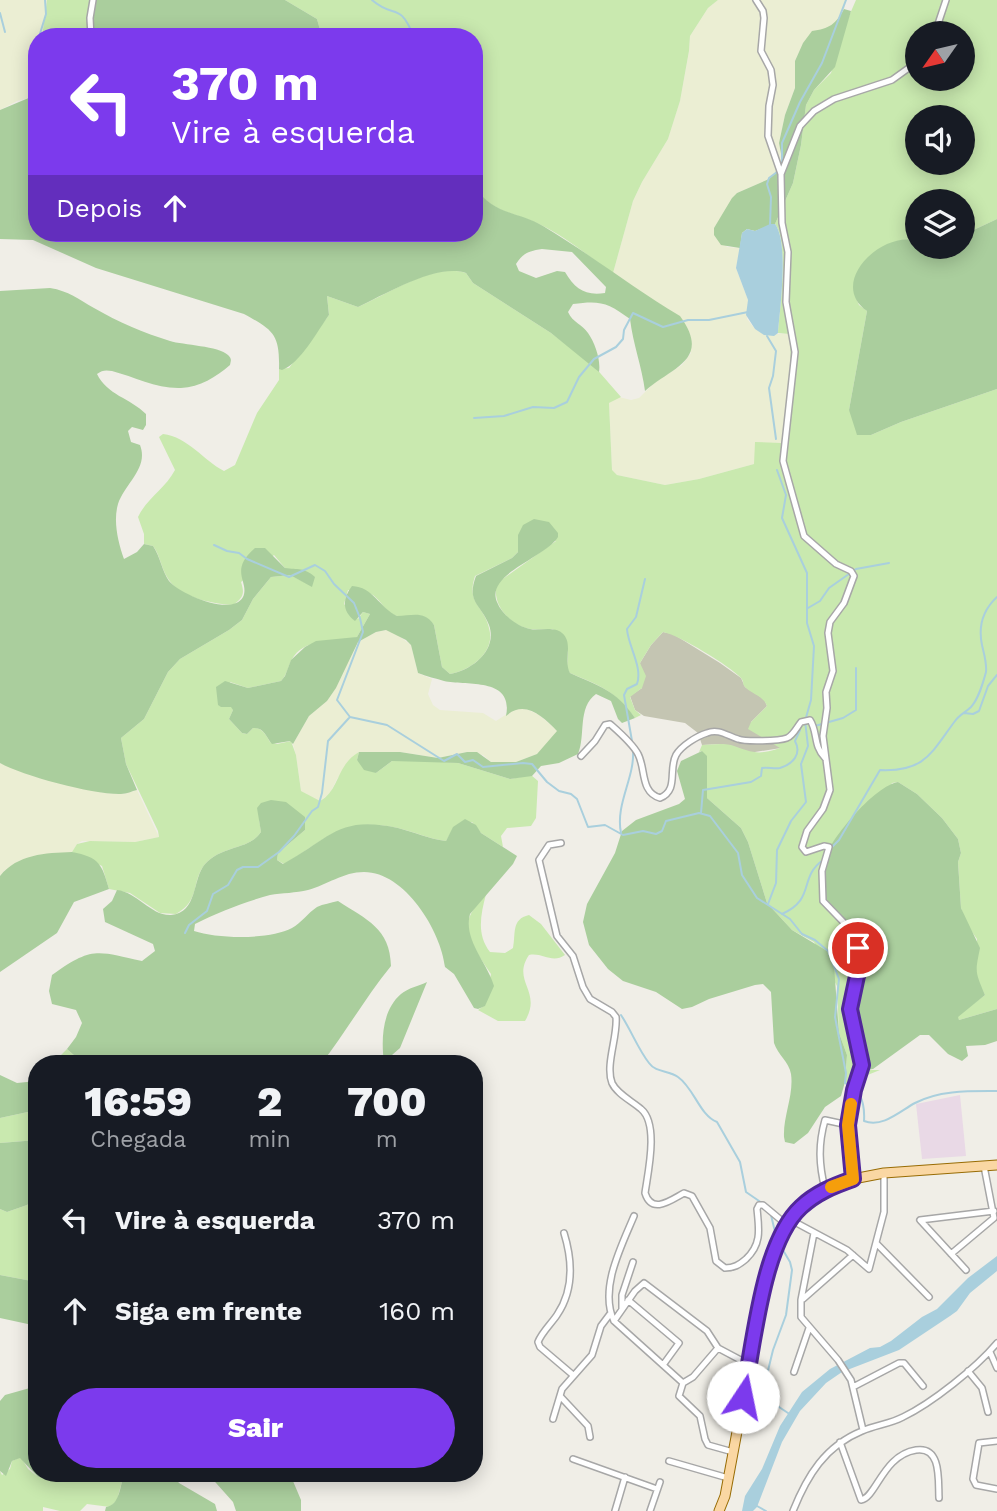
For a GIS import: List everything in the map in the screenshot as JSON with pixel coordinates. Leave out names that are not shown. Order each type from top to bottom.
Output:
[{"type":"main road","points":[[719,1511],[772,1258],[779,1237],[800,1207],[825,1189],[853,1179],[884,1173],[997,1165]]},
{"type":"street","points":[[91,28],[93,0]]},
{"type":"street","points":[[756,0],[764,18],[761,51],[771,70],[773,85],[768,136],[781,174],[782,223],[788,252],[786,302],[796,362],[783,461],[804,536],[854,576],[845,603],[829,625],[828,641],[833,671],[826,692],[823,736],[830,790],[804,838],[802,847],[805,852],[829,847],[822,871],[823,901],[845,923],[855,938],[859,957],[850,1009],[862,1065],[848,1125],[853,1179]]},
{"type":"street","points":[[939,21],[946,0]]},
{"type":"street","points":[[781,174],[800,126],[814,111],[834,99],[891,80],[905,70]]},
{"type":"street","points":[[581,756],[597,739],[605,725],[610,724],[635,750],[647,789],[660,798],[666,795],[672,784],[673,762],[679,751],[708,732],[718,732],[746,741],[785,739],[792,735],[801,722],[810,720],[816,747],[825,758]]},
{"type":"street","points":[[561,843],[546,846],[539,860],[554,925],[557,936],[573,957],[588,996],[616,1017],[612,1082],[620,1093],[646,1114],[649,1121],[651,1146],[645,1193],[647,1199],[652,1204],[662,1205],[684,1193],[692,1196],[710,1228],[716,1261],[725,1268],[739,1265],[755,1251],[759,1241],[757,1209],[759,1205],[763,1205],[789,1222],[853,1255],[869,1269],[884,1212],[884,1173]]},
{"type":"street","points":[[825,1189],[819,1166],[820,1139],[825,1120],[848,1125]]},
{"type":"street","points":[[951,1254],[994,1218],[984,1166]]},
{"type":"street","points":[[966,1270],[920,1220],[994,1211]]},
{"type":"street","points":[[634,1216],[615,1265],[609,1301],[610,1314],[614,1321],[683,1383]]},
{"type":"street","points":[[564,1233],[571,1263],[569,1280],[560,1311],[538,1342],[540,1347],[573,1375]]},
{"type":"street","points":[[814,1233],[801,1300],[801,1317],[838,1360],[851,1380],[863,1430]]},
{"type":"street","points":[[876,1243],[929,1297]]},
{"type":"street","points":[[801,1300],[853,1255]]},
{"type":"street","points":[[622,1309],[622,1295],[633,1262]]},
{"type":"street","points":[[614,1321],[644,1283],[707,1331],[718,1348],[750,1364]]},
{"type":"street","points":[[628,1300],[679,1343],[663,1365]]},
{"type":"street","points":[[553,1419],[562,1389],[592,1355],[601,1325],[610,1314]]},
{"type":"street","points":[[793,1372],[809,1328]]},
{"type":"street","points":[[793,1511],[815,1468],[840,1442],[863,1430],[911,1413],[968,1371],[997,1344]]},
{"type":"street","points":[[718,1348],[696,1374],[683,1383],[679,1396],[700,1416],[708,1445],[733,1452]]},
{"type":"street","points":[[990,1352],[997,1368]]},
{"type":"street","points":[[853,1387],[899,1363],[904,1363],[923,1387]]},
{"type":"street","points":[[968,1371],[982,1388],[988,1412]]},
{"type":"street","points":[[720,1393],[719,1400],[742,1405]]},
{"type":"street","points":[[559,1396],[587,1426],[590,1437]]},
{"type":"street","points":[[997,1441],[981,1442],[978,1446],[973,1475],[974,1483],[997,1489]]},
{"type":"street","points":[[840,1442],[861,1500],[868,1497],[892,1461],[915,1450],[927,1451],[936,1460],[939,1498]]},
{"type":"street","points":[[573,1459],[657,1489]]},
{"type":"street","points":[[669,1461],[727,1482]]},
{"type":"street","points":[[615,1511],[625,1477]]},
{"type":"street","points":[[650,1511],[660,1482]]},
{"type":"shaded area","points":[[0,0],[47,0],[43,28],[28,28],[28,98],[0,110]]},
{"type":"shaded area","points":[[718,0],[846,0],[844,11],[835,24],[803,43],[795,61],[795,88],[785,115],[779,143],[782,159],[775,174],[737,193],[714,228],[727,247],[740,248],[736,268],[748,300],[747,319],[755,329],[777,334],[790,333],[791,391],[781,444],[754,464],[665,485],[617,475],[612,471],[609,403],[619,397],[631,400],[639,398],[654,383],[682,365],[691,353],[653,300],[613,273],[633,201],[668,139],[680,101],[690,36],[708,8]]},
{"type":"shaded area","points":[[386,630],[411,645],[418,673],[432,679],[428,694],[433,705],[440,710],[483,713],[496,721],[521,707],[538,714],[558,731],[556,736],[537,754],[516,762],[498,764],[483,755],[467,752],[438,758],[400,752],[359,752],[337,779],[330,793],[320,801],[315,800],[301,791],[293,744],[309,716],[327,701],[336,688],[358,642],[376,632]]},
{"type":"shaded area","points":[[663,632],[673,634],[720,663],[741,678],[745,687],[764,699],[767,706],[751,722],[781,748],[744,752],[721,744],[702,745],[698,733],[685,723],[644,716],[635,710],[630,696],[642,688],[640,663]]},
{"type":"shaded area","points":[[0,763],[39,778],[105,793],[124,794],[137,790],[159,837],[135,842],[82,841],[72,852],[5,870],[0,876]]},
{"type":"shaded area","points":[[960,1095],[966,1156],[922,1159],[916,1104]]},
{"type":"green space","points":[[47,0],[90,0],[88,28],[43,28]]},
{"type":"green space","points":[[90,0],[285,0],[317,19],[320,28],[88,28]]},
{"type":"green space","points":[[285,0],[718,0],[708,8],[690,36],[680,101],[668,139],[633,201],[613,273],[549,229],[503,211],[483,197],[483,28],[320,28],[317,19]]},
{"type":"green space","points":[[856,0],[997,0],[997,219],[975,229],[975,189],[905,189],[905,243],[856,298],[859,305],[867,311],[849,410],[871,435],[997,389],[997,1009],[959,1020],[957,1016],[985,995],[975,976],[977,939],[967,925],[961,908],[958,862],[961,853],[958,839],[942,818],[917,794],[898,782],[892,783],[835,916],[848,933],[863,969],[851,1017],[867,1070],[880,1070],[845,1084],[847,1055],[839,1033],[837,986],[814,942],[792,930],[767,903],[741,828],[707,798],[702,751],[699,752],[702,745],[727,744],[760,752],[780,748],[748,729],[751,722],[767,706],[726,666],[692,645],[663,632],[640,663],[646,676],[642,688],[630,697],[635,710],[641,715],[635,718],[606,690],[570,673],[567,668],[568,652],[553,629],[522,627],[509,618],[499,606],[497,583],[556,541],[518,535],[518,552],[512,558],[475,576],[474,599],[487,620],[490,637],[485,652],[473,664],[450,674],[442,667],[434,625],[430,620],[421,616],[397,616],[389,612],[371,594],[348,590],[344,604],[358,619],[363,612],[370,614],[357,637],[316,643],[300,650],[292,659],[281,681],[248,688],[230,682],[233,710],[229,719],[242,733],[247,734],[256,728],[263,732],[270,742],[277,744],[291,741],[296,755],[301,791],[320,801],[331,791],[346,764],[359,752],[357,760],[376,773],[392,761],[401,759],[458,763],[510,779],[531,775],[538,781],[536,818],[531,826],[507,828],[501,836],[503,847],[481,833],[472,822],[454,827],[446,841],[379,825],[349,827],[325,838],[284,864],[277,860],[278,853],[305,830],[259,819],[261,832],[256,838],[219,854],[205,864],[189,903],[176,914],[160,913],[130,893],[109,889],[102,866],[72,852],[77,844],[90,841],[135,842],[159,837],[126,764],[121,738],[144,719],[168,672],[180,659],[242,620],[253,599],[271,577],[290,575],[312,586],[285,568],[274,555],[241,582],[242,595],[233,605],[196,598],[172,584],[153,546],[144,544],[144,534],[138,517],[175,470],[159,437],[163,434],[172,436],[188,444],[224,471],[235,465],[257,413],[279,380],[279,369],[289,368],[329,315],[327,296],[358,307],[426,275],[453,271],[466,273],[473,283],[551,333],[594,366],[621,397],[609,403],[612,470],[617,475],[665,485],[754,464],[755,442],[781,443],[791,391],[790,334],[778,333],[783,260],[782,245],[775,224],[793,183],[806,105],[814,90],[831,73]]},
{"type":"green space","points":[[844,9],[851,11],[835,67],[814,90],[806,105],[793,183],[775,224],[755,231],[747,229],[742,233],[740,248],[721,245],[714,235],[714,228],[732,198],[737,193],[769,179],[782,159],[779,143],[795,88],[795,61],[803,43],[812,31],[823,29],[835,22]]},
{"type":"green space","points":[[28,98],[28,240],[0,239],[0,110]]},
{"type":"green space","points":[[483,197],[497,207],[543,226],[680,316],[689,331],[692,343],[685,361],[645,391],[630,319],[616,309],[604,304],[583,303],[573,304],[568,312],[572,319],[586,330],[593,342],[599,372],[551,333],[473,283],[466,273],[454,271],[412,281],[358,307],[327,296],[329,315],[308,346],[289,367],[282,370],[279,369],[278,348],[273,334],[244,314],[96,268],[38,242],[483,242]],"holes":[[[537,250],[572,252],[606,287],[605,293],[586,292],[573,283],[565,272],[557,271],[536,278],[519,271],[516,264],[524,255]]]},
{"type":"green space","points":[[997,219],[997,389],[871,435],[857,435],[849,410],[867,311],[856,300],[853,287],[856,274],[864,261],[875,251],[889,243],[903,240],[905,259],[975,259],[975,229]]},
{"type":"green space","points":[[50,288],[68,293],[141,331],[170,341],[217,350],[231,359],[230,365],[207,381],[181,388],[163,387],[110,371],[97,374],[113,392],[146,414],[143,430],[132,427],[128,431],[131,442],[140,445],[142,453],[139,468],[118,504],[117,532],[124,559],[137,552],[144,544],[153,546],[169,581],[175,586],[194,597],[228,605],[237,603],[243,597],[241,570],[247,556],[255,548],[265,548],[285,568],[304,570],[315,577],[312,587],[290,575],[271,577],[253,599],[242,620],[180,659],[168,672],[144,719],[121,738],[126,764],[137,790],[123,794],[59,784],[0,763],[0,291]]},
{"type":"green space","points":[[534,519],[549,522],[558,537],[500,583],[496,592],[499,607],[510,619],[525,628],[562,633],[566,637],[568,647],[567,663],[570,673],[614,695],[635,718],[622,723],[611,701],[596,694],[586,707],[578,754],[559,763],[541,766],[532,776],[510,779],[458,763],[392,761],[376,773],[364,770],[357,760],[359,752],[400,752],[438,758],[477,752],[491,762],[516,762],[537,754],[557,731],[540,716],[527,710],[513,711],[506,716],[507,704],[496,689],[444,681],[418,673],[411,645],[386,630],[376,632],[358,642],[336,688],[327,701],[309,716],[293,744],[290,741],[272,744],[257,728],[247,734],[242,733],[229,719],[233,710],[231,707],[218,705],[216,687],[225,681],[248,688],[281,681],[291,660],[305,647],[316,641],[357,637],[370,614],[363,612],[355,621],[348,613],[345,600],[352,586],[371,594],[397,616],[426,617],[434,625],[442,667],[450,674],[467,668],[486,650],[491,634],[486,618],[474,598],[473,585],[476,576],[512,558],[518,552],[518,535],[523,525]]},
{"type":"green space","points":[[702,751],[707,756],[707,798],[741,828],[767,903],[792,930],[827,951],[834,966],[839,1033],[847,1055],[845,1082],[841,1096],[825,1107],[808,1133],[794,1144],[785,1142],[784,1137],[791,1074],[774,1043],[771,992],[763,984],[755,985],[682,1009],[656,992],[623,981],[608,969],[589,945],[583,922],[587,904],[615,853],[622,831],[636,820],[679,804],[685,799],[677,771],[681,761]]},
{"type":"green space","points":[[898,782],[917,794],[942,818],[958,839],[961,853],[958,862],[961,908],[980,948],[977,972],[985,995],[958,1017],[959,1020],[997,1009],[997,1041],[966,1046],[968,1056],[962,1061],[948,1054],[929,1035],[920,1035],[873,1069],[867,1070],[860,1067],[853,1055],[855,1033],[851,1017],[863,969],[848,933],[821,904],[823,866],[831,846],[857,812],[878,792]]},
{"type":"green space","points":[[271,800],[286,802],[305,817],[305,830],[278,853],[277,860],[283,864],[336,831],[348,827],[361,824],[378,825],[446,841],[453,827],[465,819],[476,825],[481,833],[517,856],[470,914],[473,942],[494,986],[485,1006],[474,1008],[454,974],[445,967],[428,921],[407,893],[379,875],[364,872],[342,876],[308,890],[270,895],[222,911],[195,924],[194,931],[216,936],[270,935],[292,928],[317,907],[338,901],[375,926],[386,942],[391,966],[328,1055],[74,1055],[67,1049],[82,1023],[76,1010],[52,1004],[49,991],[52,975],[86,955],[104,953],[142,961],[155,951],[153,944],[105,922],[103,909],[112,901],[117,890],[131,895],[157,912],[171,915],[180,913],[190,902],[205,864],[219,854],[250,842],[261,832],[257,808],[261,803]]},
{"type":"green space","points":[[72,852],[88,856],[98,863],[109,889],[74,902],[57,933],[0,972],[0,876],[15,863],[33,856]]},
{"type":"green space","points":[[486,894],[481,931],[490,952],[505,953],[513,948],[517,924],[529,915],[541,924],[565,955],[551,958],[529,955],[523,972],[531,1002],[525,1021],[498,1021],[478,1010],[485,1005],[491,974],[470,938],[468,923],[473,910]]},
{"type":"green space","points":[[427,982],[400,1048],[392,1055],[384,1055],[386,1017],[404,992]]},
{"type":"green space","points":[[67,1049],[74,1055],[61,1055]]},
{"type":"green space","points":[[0,1075],[17,1083],[28,1082],[28,1112],[0,1118]]},
{"type":"green space","points":[[28,1112],[28,1141],[0,1143],[0,1118]]},
{"type":"green space","points":[[28,1141],[28,1204],[7,1212],[0,1209],[0,1143]]},
{"type":"green space","points":[[27,1205],[28,1280],[0,1275],[0,1209],[7,1212]]},
{"type":"green space","points":[[0,1275],[28,1280],[28,1324],[0,1318]]},
{"type":"green space","points":[[28,1389],[28,1466],[20,1458],[12,1461],[6,1476],[0,1471],[0,1401],[5,1395]]},
{"type":"green space","points":[[21,1457],[28,1469],[28,1482],[122,1482],[117,1500],[110,1507],[87,1504],[80,1511],[60,1511],[43,1507],[43,1511],[0,1511],[0,1471],[2,1475],[10,1469],[12,1461]]},
{"type":"green space","points":[[122,1482],[178,1482],[215,1504],[217,1511],[105,1511],[106,1507],[111,1506],[117,1499]]},
{"type":"green space","points":[[215,1482],[293,1482],[301,1500],[301,1511],[236,1511],[233,1502]]},
{"type":"water","points":[[775,224],[779,233],[783,260],[778,333],[774,336],[764,335],[755,329],[746,315],[748,300],[736,268],[742,233],[747,229],[755,231]]},
{"type":"water","points":[[997,1256],[997,1271],[970,1293],[957,1311],[899,1350],[842,1372],[826,1383],[800,1411],[782,1442],[757,1507],[753,1511],[742,1511],[745,1496],[762,1469],[780,1426],[802,1392],[830,1369],[870,1348],[880,1347],[891,1341],[937,1309],[968,1278]]},
{"type":"waterway","points":[[42,28],[46,14],[45,0]]},
{"type":"waterway","points":[[372,0],[400,14],[410,28]]},
{"type":"waterway","points":[[782,166],[782,143],[800,102],[822,63],[846,0]]},
{"type":"waterway","points":[[0,13],[5,32]]},
{"type":"waterway","points":[[770,225],[771,197],[767,184],[769,178],[777,172]]},
{"type":"waterway","points":[[474,418],[504,416],[533,407],[554,408],[567,402],[579,377],[594,359],[616,347],[623,339],[624,330],[633,313],[663,327],[688,320],[709,320],[748,312]]},
{"type":"waterway","points":[[767,336],[776,351],[769,388],[776,439]]},
{"type":"waterway","points":[[768,904],[776,883],[777,850],[791,821],[806,802],[801,764],[808,746],[805,721],[811,700],[814,646],[807,623],[807,573],[782,518],[786,495],[777,470]]},
{"type":"waterway","points":[[214,545],[239,553],[289,577],[315,565],[325,571],[354,603],[363,632],[337,700],[350,717],[387,725],[444,761],[457,754],[465,762],[473,760],[483,767],[532,764],[547,782],[577,799],[588,827],[605,825],[623,835],[643,831],[656,834],[662,831],[666,821],[699,813],[710,816],[738,853],[742,875],[757,898],[790,919],[802,934],[828,951],[839,979],[835,1017],[846,1073],[845,1083],[855,1089],[861,1098],[864,1121],[871,1123],[885,1120],[934,1096],[955,1092],[997,1091]]},
{"type":"waterway","points":[[808,608],[820,601],[829,588],[856,569],[889,563]]},
{"type":"waterway","points":[[632,741],[624,695],[627,689],[637,684],[638,671],[627,629],[636,617],[645,579]]},
{"type":"waterway","points":[[832,847],[839,840],[880,770],[895,770],[917,764],[933,751],[957,719],[974,703],[986,672],[981,625],[988,607],[997,597]]},
{"type":"waterway","points":[[815,726],[843,718],[856,710],[856,668]]},
{"type":"waterway","points":[[964,713],[973,714],[979,711],[988,686],[997,675]]},
{"type":"waterway","points":[[185,933],[189,925],[207,911],[213,894],[228,885],[237,870],[243,867],[258,867],[279,852],[318,807],[328,741],[349,718]]},
{"type":"waterway","points":[[701,813],[703,790],[751,782],[761,776],[762,768],[780,768],[789,764],[797,754],[795,741],[800,730]]},
{"type":"waterway","points":[[621,833],[621,812],[633,750]]},
{"type":"waterway","points":[[782,914],[799,902],[811,874],[823,860]]},
{"type":"waterway","points":[[621,1015],[649,1063],[684,1082],[706,1114],[717,1122],[740,1162],[746,1192],[762,1203]]},
{"type":"waterway","points":[[771,1215],[776,1236]]},
{"type":"waterway","points":[[780,1245],[792,1270],[786,1315],[773,1350],[764,1387],[770,1401],[788,1413]]},
{"type":"waterway","points":[[757,1506],[766,1511]]},
{"type":"slow traffic","points":[[831,1187],[853,1179],[848,1125],[851,1104]]},
{"type":"route","points":[[743,1397],[763,1292],[779,1237],[800,1207],[825,1189],[853,1179],[848,1125],[854,1090],[862,1065],[850,1009],[857,976],[858,948]]}]
